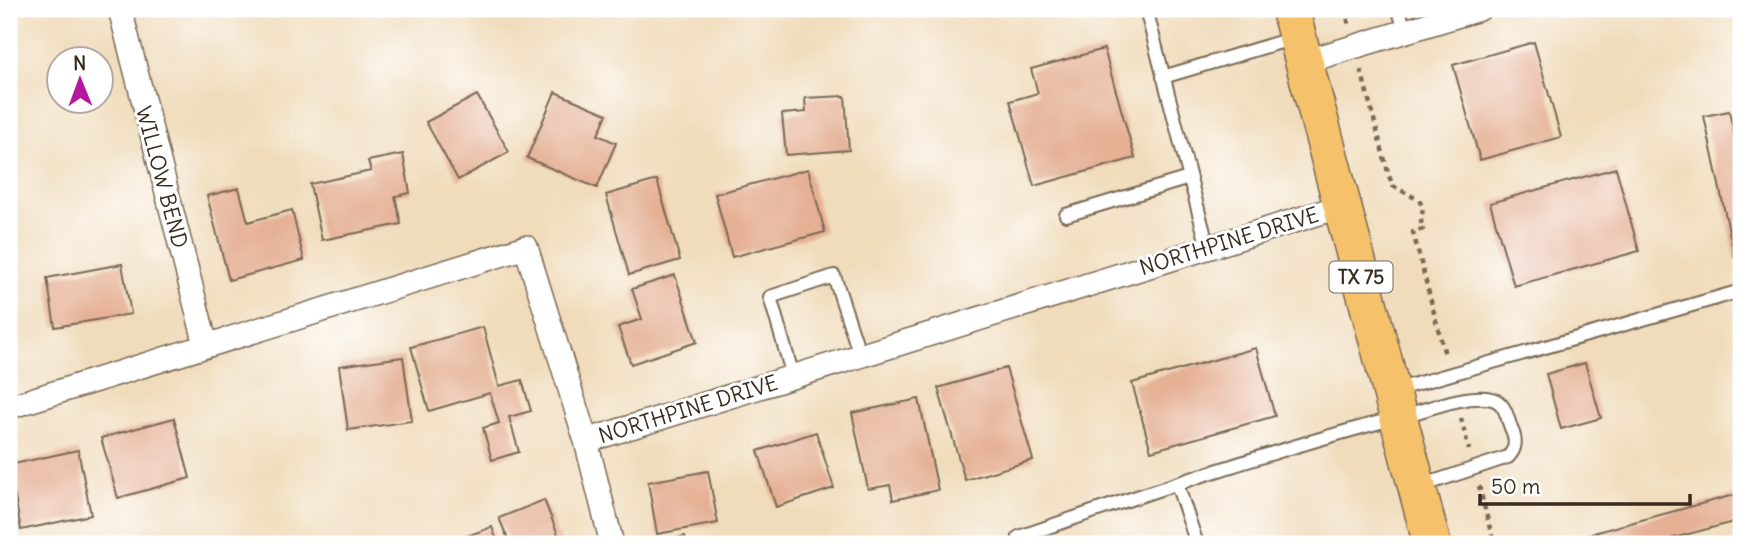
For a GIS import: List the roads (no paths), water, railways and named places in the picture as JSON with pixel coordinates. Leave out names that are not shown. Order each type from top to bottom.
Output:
[{"type":"main road","name":"TX 75","points":[[1297,36],[1432,544]]},
{"type":"street","name":"WILLOW BEND","points":[[120,9],[206,345]]},
{"type":"street","points":[[1297,36],[1355,46],[1479,9]]},
{"type":"street","name":"NORTHPINE DRIVE","points":[[9,407],[526,247],[586,442],[1342,206]]},
{"type":"street","points":[[586,442],[612,544]]},
{"type":"lane","points":[[1146,9],[1208,248]]},
{"type":"lane","points":[[1398,9],[1405,31]]},
{"type":"lane","points":[[1163,77],[1297,36]]},
{"type":"lane","points":[[1066,215],[1189,177]]},
{"type":"lane","points":[[793,376],[770,297],[834,276],[860,355]]},
{"type":"lane","points":[[1021,544],[1019,537],[1339,432],[1450,375],[1741,291]]},
{"type":"lane","points":[[1395,405],[1494,399],[1502,404],[1513,433],[1514,450],[1508,457],[1417,487]]},
{"type":"lane","points":[[1177,484],[1197,544]]}]
